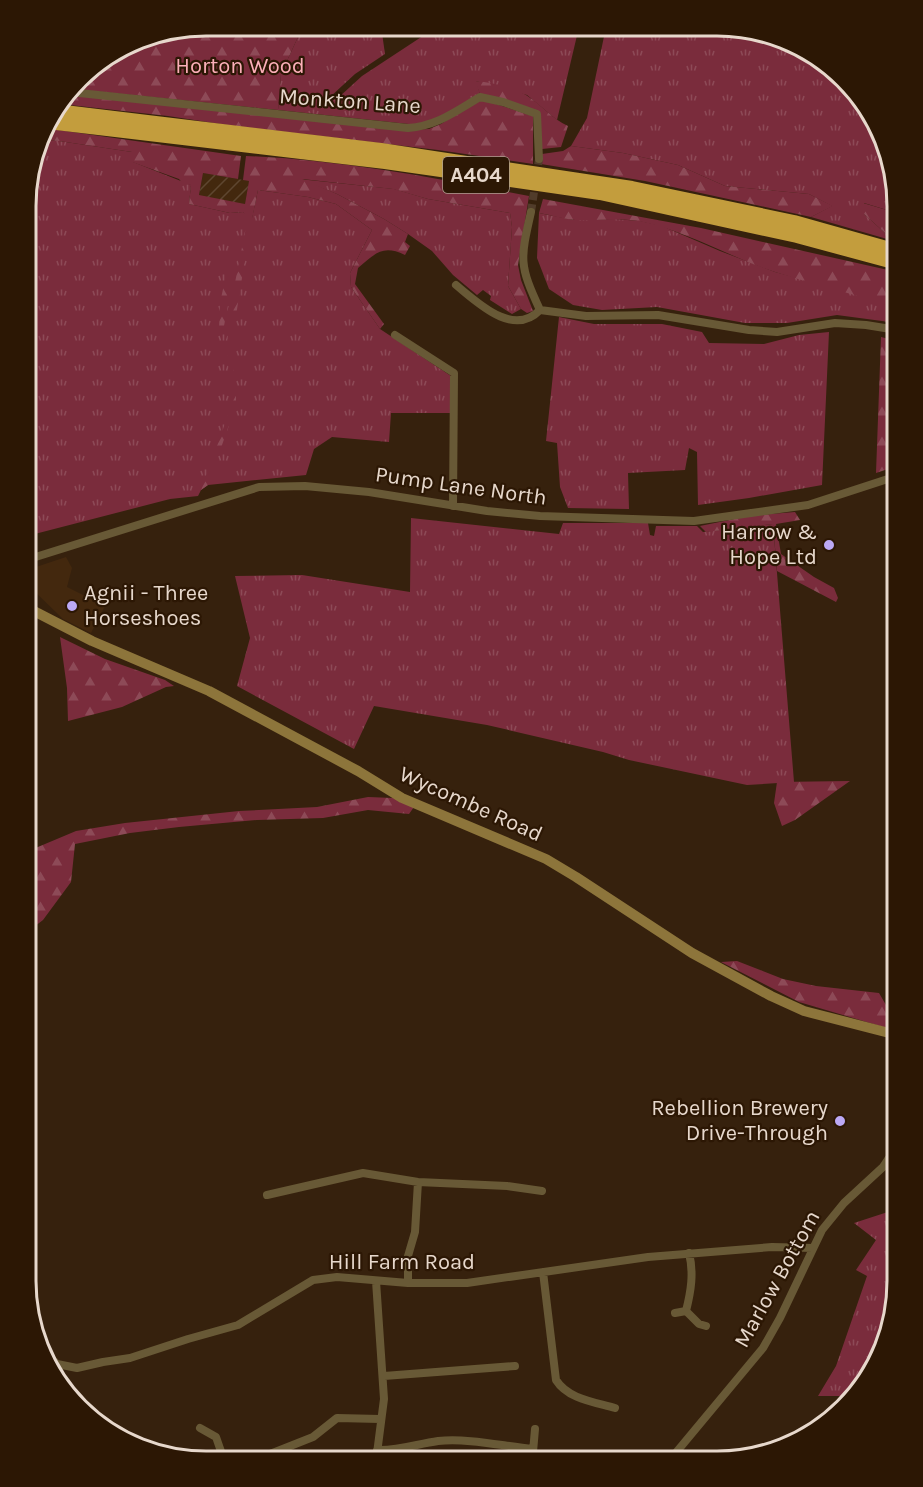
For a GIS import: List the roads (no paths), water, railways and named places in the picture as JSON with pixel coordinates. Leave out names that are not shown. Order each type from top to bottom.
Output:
[{"type":"highway","name":"A404","points":[[65,112],[381,150],[632,188],[794,222],[887,247]]},
{"type":"highway","name":"A404","points":[[58,123],[384,162],[600,193],[797,236],[887,260]]},
{"type":"street","name":"Monkton Lane","points":[[80,93],[408,128],[440,122],[480,97],[537,114],[539,159]]},
{"type":"street","points":[[531,212],[523,246],[522,262],[524,277],[540,310]]},
{"type":"street","points":[[456,285],[492,313],[514,320],[529,318],[540,310],[586,316],[658,315],[749,330],[777,332],[835,323],[887,329]]},
{"type":"street","points":[[395,335],[454,373],[453,506]]},
{"type":"street","name":"Pump Lane North","points":[[36,557],[259,487],[305,486],[369,492],[453,506],[540,516],[694,521],[808,505],[887,479]]},
{"type":"street","name":"Wycombe Road","points":[[36,612],[92,641],[209,691],[358,771],[402,798],[546,859],[692,953],[771,996],[804,1011],[887,1032]]},
{"type":"street","name":"Marlow Bottom","points":[[677,1451],[763,1348],[822,1230],[844,1203],[887,1161]]},
{"type":"street","points":[[273,1196],[363,1173],[469,1189],[507,1186],[537,1194]]},
{"type":"street","points":[[408,1283],[408,1256],[416,1232],[418,1182]]},
{"type":"street","name":"Hill Farm Road","points":[[58,1364],[78,1368],[130,1358],[188,1338],[238,1325],[313,1280],[353,1277],[408,1283],[467,1283],[648,1257],[772,1247],[813,1248]]},
{"type":"street","points":[[686,1311],[691,1289],[692,1264],[689,1253]]},
{"type":"street","points":[[543,1272],[556,1380],[562,1390],[586,1395],[615,1408]]},
{"type":"street","points":[[376,1281],[384,1376],[384,1399],[377,1450],[392,1451],[438,1441],[468,1440],[533,1451],[535,1430]]},
{"type":"street","points":[[675,1313],[686,1311]]},
{"type":"street","points":[[686,1311],[699,1324],[706,1326]]},
{"type":"street","points":[[384,1376],[500,1371],[515,1366]]},
{"type":"street","points":[[278,1451],[313,1437],[338,1418],[381,1419]]},
{"type":"street","points":[[200,1428],[216,1437],[221,1451]]},
{"type":"tunnel","points":[[531,212],[539,159]]},
{"type":"place","name":"Harrow & Hope Ltd","points":[[829,545]]},
{"type":"place","name":"Agnii - Three Horseshoes","points":[[72,606]]},
{"type":"place","name":"Rebellion Brewery Drive-Through","points":[[840,1121]]},
{"type":"park label","name":"Horton Wood","points":[[240,66]]}]
